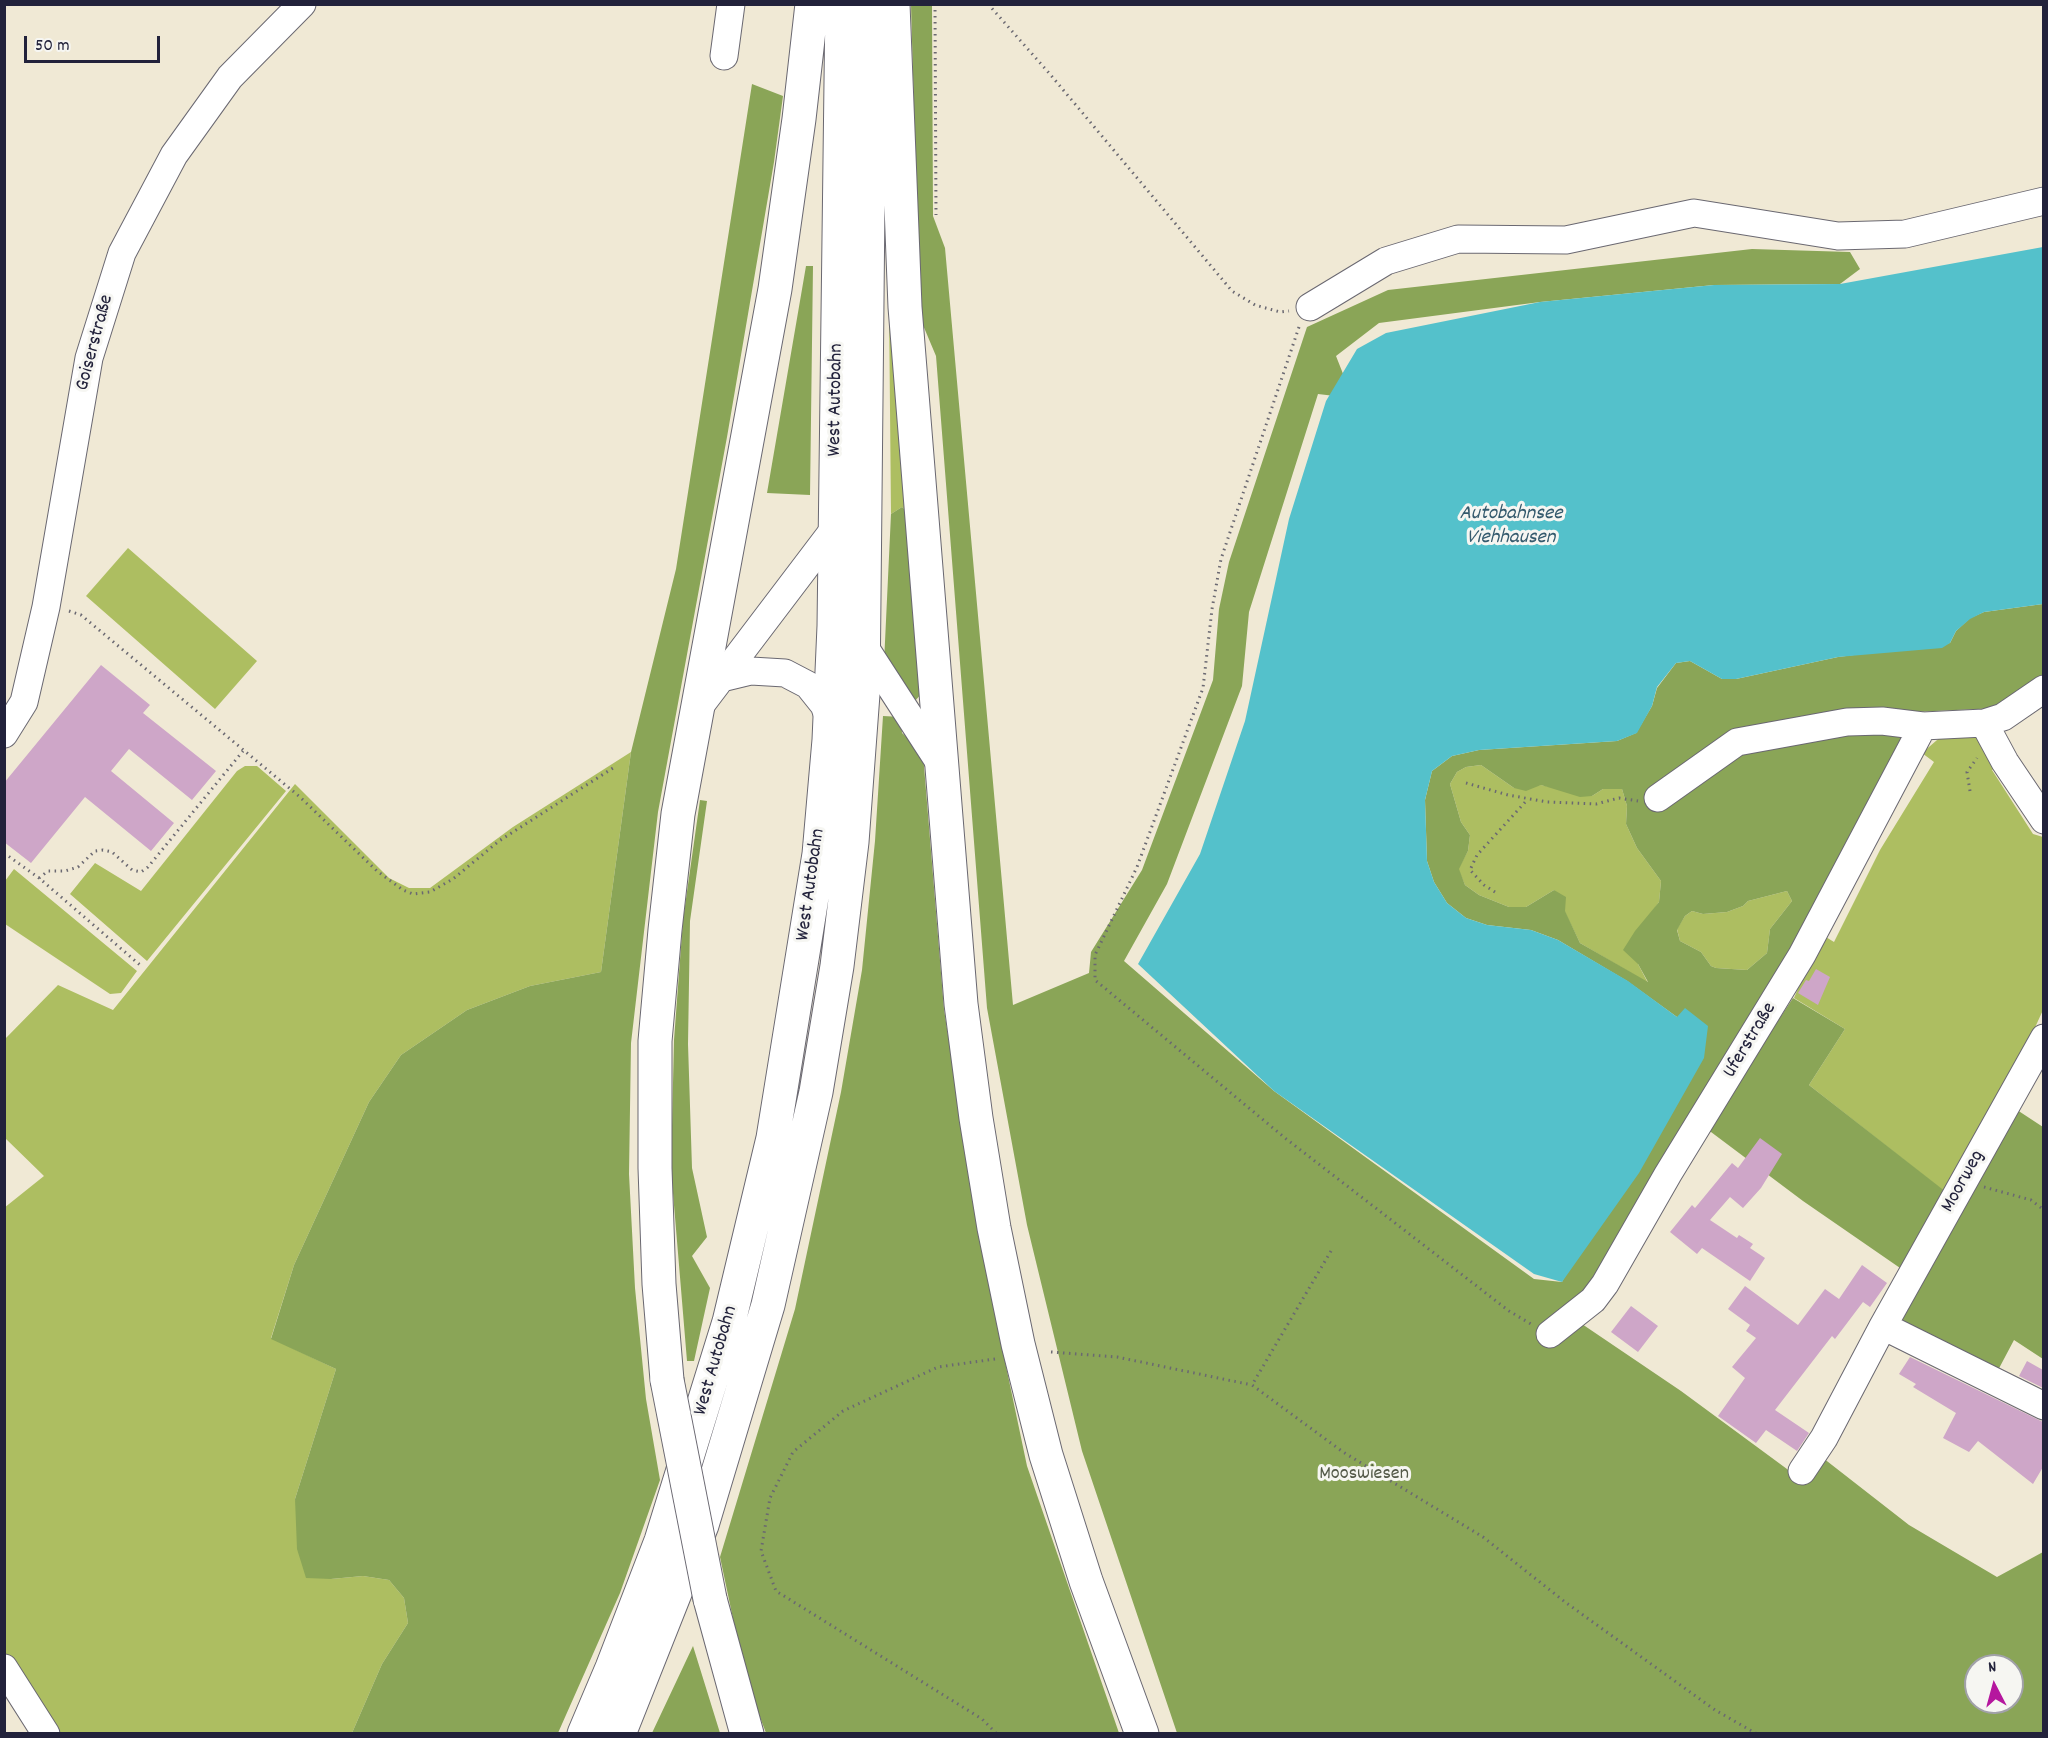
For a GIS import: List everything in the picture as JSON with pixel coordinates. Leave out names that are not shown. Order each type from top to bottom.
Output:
[{"type":"highway","points":[[747,1734],[710,1599],[667,1380],[659,1284],[655,1168],[655,1041],[678,814],[700,706],[775,289],[799,119],[812,4]]},
{"type":"highway","name":"West Autobahn","points":[[584,1734],[657,1552],[697,1433],[729,1322],[761,1192],[783,1084],[819,854],[830,721],[842,4]]},
{"type":"highway","name":"West Autobahn","points":[[619,1734],[702,1526],[768,1305],[816,1092],[837,966],[852,842],[864,646],[870,4]]},
{"type":"highway","points":[[893,4],[905,307],[961,1004],[976,1118],[994,1228],[1018,1344],[1046,1455],[1076,1550],[1142,1734]]},
{"type":"street","name":"Goiserstraße","points":[[4,734],[24,702],[46,607],[89,358],[122,253],[174,155],[230,77],[302,4]]},
{"type":"street","points":[[724,56],[731,4]]},
{"type":"street","points":[[1310,307],[1386,261],[1458,239],[1566,240],[1694,213],[1838,236],[1905,234],[2043,201]]},
{"type":"street","points":[[700,706],[718,679],[835,528]]},
{"type":"street","points":[[864,646],[941,765]]},
{"type":"street","points":[[718,679],[751,671],[785,673],[808,686],[824,705],[830,721]]},
{"type":"street","points":[[1658,798],[1737,742],[1847,722],[1882,721],[1923,726],[1984,723],[2003,717],[2043,689]]},
{"type":"street","points":[[1984,723],[1998,750],[2043,820]]},
{"type":"street","name":"Uferstraße","points":[[1550,1334],[1593,1300],[1605,1284],[1668,1174],[1802,955],[1923,726]]},
{"type":"street","name":"Moorweg","points":[[1802,1472],[1824,1438],[1883,1326],[2043,1038]]},
{"type":"street","points":[[1883,1326],[2043,1406]]},
{"type":"street","points":[[4,1668],[46,1734]]},
{"type":"path","points":[[935,4],[936,215]]},
{"type":"path","points":[[988,4],[1232,291],[1255,305],[1280,312],[1310,307]]},
{"type":"path","points":[[1310,307],[1300,325],[1221,559],[1212,609],[1203,688],[1137,867],[1095,955],[1095,981],[1285,1138],[1509,1311],[1550,1334]]},
{"type":"path","points":[[46,607],[61,608],[81,615],[300,797],[377,871],[403,890],[413,894],[430,892],[453,879],[499,842],[613,768]]},
{"type":"path","points":[[1970,791],[1966,779],[1971,765],[1981,754],[1990,755],[1998,750]]},
{"type":"path","points":[[39,878],[48,871],[65,871],[78,867],[95,851],[103,850],[112,852],[132,870],[141,872],[148,867],[243,751]]},
{"type":"path","points":[[1466,783],[1528,799],[1581,804],[1619,798],[1647,803],[1658,798]]},
{"type":"path","points":[[1494,892],[1470,870],[1477,855],[1528,799]]},
{"type":"path","points":[[4,853],[39,878],[140,965]]},
{"type":"path","points":[[1964,1181],[2031,1200],[2043,1210]]},
{"type":"path","points":[[1252,1385],[1331,1251]]},
{"type":"path","points":[[1051,1352],[1117,1356],[1252,1385],[1343,1452],[1483,1537],[1565,1602],[1715,1710],[1757,1734]]},
{"type":"path","points":[[995,1359],[938,1367],[843,1411],[793,1452],[770,1498],[761,1551],[776,1591],[982,1719],[997,1734]]},
{"type":"green space","name":"Mooswiesen","points":[[911,5],[932,5],[933,216],[945,248],[1013,1005],[1089,973],[1091,952],[1142,870],[1213,680],[1219,609],[1229,562],[1307,327],[1388,290],[1752,249],[1850,252],[1860,269],[1840,284],[1714,285],[1540,302],[1379,323],[1336,356],[1349,389],[1335,396],[1318,394],[1249,612],[1242,686],[1167,884],[1124,961],[1274,1091],[1534,1279],[1562,1282],[1677,1017],[1627,981],[1558,940],[1531,930],[1487,925],[1466,918],[1447,903],[1434,882],[1427,861],[1425,800],[1432,771],[1452,756],[1479,750],[1617,741],[1636,733],[1652,706],[1657,688],[1676,663],[1690,661],[1722,679],[1736,679],[1838,657],[1950,643],[1956,631],[1970,618],[1984,612],[2043,604],[2043,680],[2000,708],[1913,712],[1892,771],[1579,1322],[1681,1391],[1806,1483],[1823,1458],[1909,1525],[1997,1577],[2043,1552],[2043,1733],[1177,1733],[1082,1451],[1027,1225],[987,1008],[936,356],[920,318]],"holes":[[[1481,765],[1514,788],[1526,791],[1541,785],[1580,797],[1592,796],[1603,789],[1622,789],[1627,806],[1626,824],[1637,848],[1661,881],[1659,902],[1623,950],[1638,964],[1648,982],[1580,943],[1565,911],[1566,897],[1554,890],[1526,907],[1509,907],[1479,895],[1465,885],[1459,869],[1468,851],[1470,835],[1461,822],[1450,784],[1457,772],[1466,767]],[[1787,891],[1792,901],[1770,929],[1767,953],[1747,970],[1711,966],[1701,952],[1680,941],[1677,930],[1685,916],[1692,911],[1703,914],[1727,912],[1743,906],[1748,901]]]},
{"type":"green space","points":[[752,84],[783,96],[774,162],[727,437],[658,812],[631,1043],[629,1174],[635,1288],[646,1399],[660,1480],[620,1593],[558,1733],[352,1733],[382,1664],[408,1623],[404,1598],[389,1580],[363,1576],[331,1579],[306,1578],[297,1549],[295,1499],[336,1369],[271,1339],[294,1265],[369,1102],[401,1055],[467,1010],[530,986],[601,972],[631,752],[676,569]]},
{"type":"green space","points":[[806,266],[813,266],[810,495],[767,493]]},
{"type":"green space","points":[[889,304],[909,513],[902,507],[891,514]]},
{"type":"green space","points":[[902,507],[909,513],[924,691],[914,702],[884,663],[891,514]]},
{"type":"green space","points":[[128,548],[257,661],[215,709],[86,596]]},
{"type":"green space","points":[[883,716],[901,717],[902,733],[910,740],[922,742],[944,1009],[978,1233],[1027,1466],[1119,1733],[766,1733],[746,1680],[720,1557],[795,1309],[841,1092],[862,970],[875,841]]},
{"type":"green space","points":[[1972,732],[2001,764],[1992,770],[2033,834],[2043,837],[2043,1010],[2001,1102],[1946,1193],[1809,1085],[1845,1029],[1794,998],[1821,934],[1834,942],[1880,850],[1934,762],[1922,753],[1944,734]]},
{"type":"green space","points":[[631,752],[601,972],[530,986],[467,1010],[401,1055],[369,1102],[294,1265],[271,1338],[336,1369],[295,1499],[331,1579],[363,1576],[389,1580],[404,1598],[408,1623],[382,1664],[352,1733],[38,1733],[5,1681],[4,1208],[44,1176],[5,1138],[5,1039],[58,985],[113,1010],[295,784],[389,878],[409,888],[430,888],[513,827]]},
{"type":"green space","points":[[1481,765],[1514,788],[1541,785],[1592,796],[1603,789],[1622,789],[1627,806],[1626,824],[1637,848],[1661,881],[1659,902],[1650,915],[1638,964],[1648,983],[1580,943],[1554,890],[1526,907],[1509,907],[1479,895],[1465,885],[1458,869],[1468,851],[1470,835],[1461,822],[1450,784],[1457,772],[1466,767]]},
{"type":"green space","points":[[245,766],[257,766],[286,791],[147,961],[70,894],[95,863],[141,891],[237,771]]},
{"type":"green space","points":[[700,800],[707,801],[690,921],[688,1044],[692,1168],[707,1237],[692,1256],[710,1288],[694,1361],[687,1361],[671,1169],[674,1040],[683,920]]},
{"type":"green space","points":[[14,869],[137,971],[121,993],[110,994],[5,924],[5,881]]},
{"type":"green space","points":[[1787,891],[1792,901],[1770,929],[1767,953],[1747,970],[1711,966],[1701,952],[1680,941],[1677,929],[1685,916],[1692,911],[1703,914],[1727,912],[1743,906],[1748,901]]},
{"type":"green space","points":[[1793,998],[1845,1029],[1809,1085],[1946,1192],[2011,1106],[2043,1127],[2043,1359],[2014,1340],[1996,1374],[1893,1320],[1916,1279],[1803,1201],[1707,1129]]},
{"type":"green space","points":[[693,1646],[720,1733],[652,1733]]},
{"type":"water","name":"Autobahnsee Viehhausen","points":[[2043,247],[2043,604],[1984,612],[1970,619],[1956,631],[1950,643],[1942,648],[1838,657],[1736,679],[1722,679],[1690,661],[1676,663],[1657,687],[1652,706],[1637,733],[1617,741],[1479,750],[1452,756],[1432,771],[1425,800],[1427,861],[1434,882],[1447,903],[1466,918],[1487,925],[1531,930],[1558,940],[1628,981],[1677,1017],[1685,1008],[1708,1026],[1704,1058],[1639,1173],[1562,1282],[1534,1274],[1274,1091],[1138,964],[1200,854],[1245,721],[1289,519],[1326,401],[1357,349],[1386,333],[1540,302],[1714,285],[1840,284]]},
{"type":"building","points":[[101,665],[150,705],[143,713],[216,771],[192,800],[129,749],[111,771],[174,823],[151,851],[85,797],[31,863],[4,842],[4,783]]},
{"type":"building","points":[[1816,969],[1830,977],[1818,1005],[1798,993]]},
{"type":"building","points":[[1760,1138],[1782,1154],[1761,1188],[1743,1208],[1730,1197],[1710,1220],[1737,1238],[1739,1235],[1753,1244],[1750,1248],[1765,1258],[1750,1281],[1702,1248],[1697,1254],[1670,1232],[1692,1205],[1695,1208],[1732,1163],[1738,1168]]},
{"type":"building","points":[[1862,1265],[1887,1283],[1870,1307],[1863,1302],[1835,1339],[1832,1336],[1775,1410],[1809,1433],[1797,1451],[1766,1430],[1756,1443],[1718,1416],[1745,1378],[1732,1367],[1756,1338],[1746,1331],[1750,1325],[1728,1309],[1745,1286],[1798,1325],[1825,1289],[1839,1299]]},
{"type":"building","points":[[1631,1306],[1658,1326],[1638,1352],[1611,1332]]},
{"type":"building","points":[[1910,1357],[2043,1422],[2043,1467],[2033,1484],[1978,1441],[1969,1452],[1943,1438],[1956,1413],[1913,1387],[1916,1384],[1899,1374]]},
{"type":"building","points":[[2027,1361],[2043,1370],[2043,1388],[2019,1376]]}]
